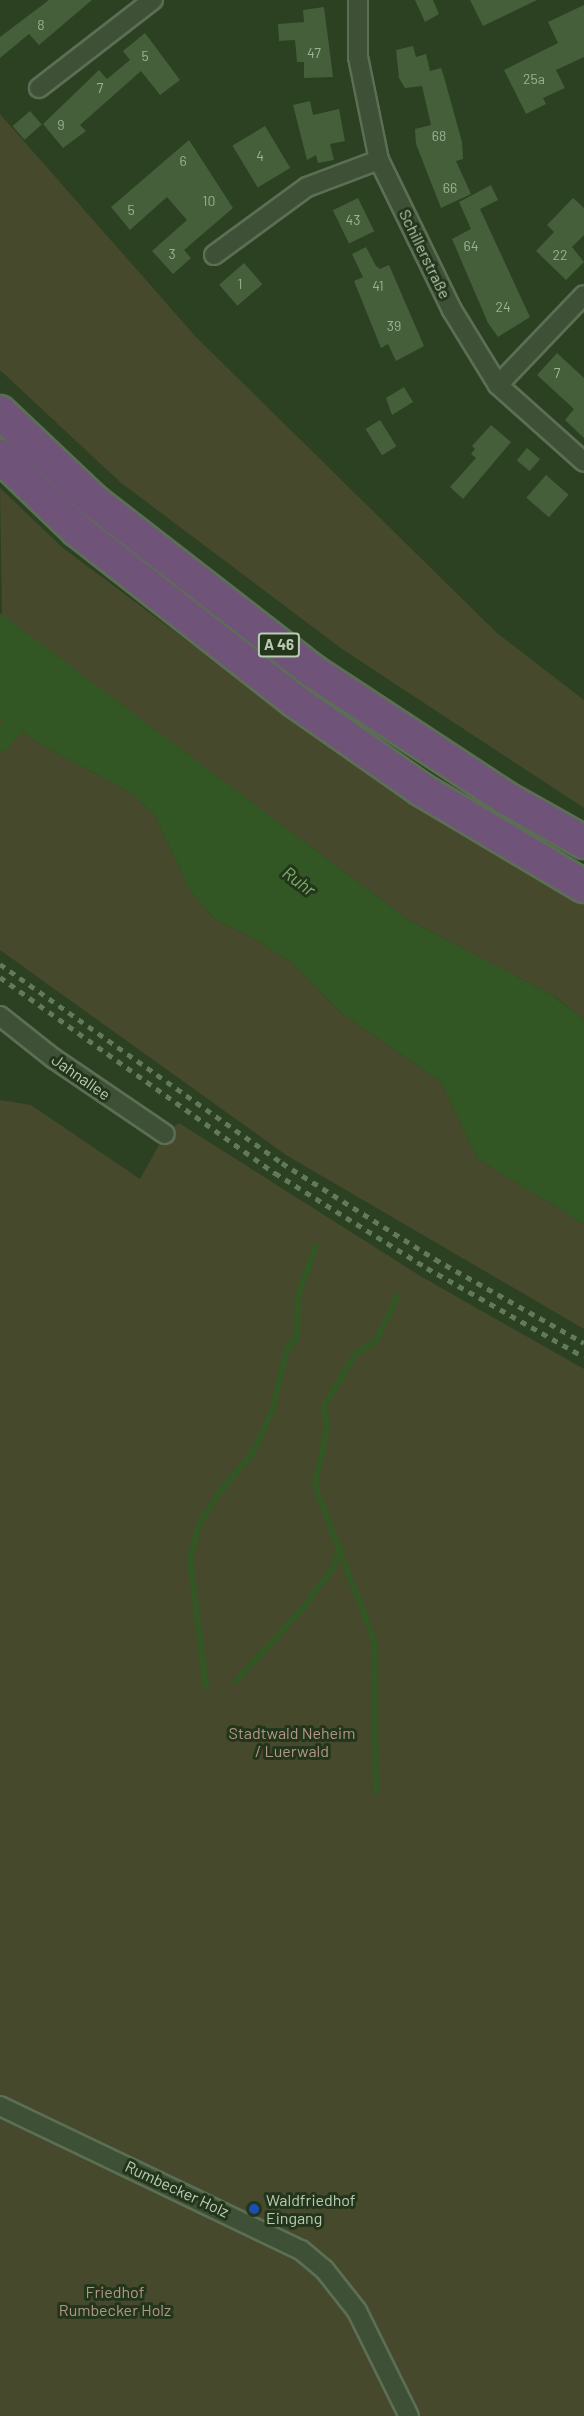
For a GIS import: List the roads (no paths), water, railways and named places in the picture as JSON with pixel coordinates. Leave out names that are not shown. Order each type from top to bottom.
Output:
[{"type":"highway","name":"A 46","points":[[0,412],[95,502],[314,672],[485,785],[584,842]]},
{"type":"highway","name":"A 46","points":[[0,456],[77,530],[295,701],[422,790],[584,886]]},
{"type":"street","points":[[39,88],[153,0]]},
{"type":"street","name":"Schillerstraße","points":[[358,0],[358,57],[379,160],[452,310],[498,385],[584,462]]},
{"type":"street","points":[[214,255],[307,187],[379,160]]},
{"type":"street","points":[[498,385],[584,295]]},
{"type":"street","name":"Jahnallee","points":[[0,1016],[53,1058],[165,1134]]},
{"type":"street","name":"Rumbecker Holz","points":[[0,2106],[301,2250],[324,2269],[357,2311],[409,2416]]},
{"type":"water","name":"Ruhr","points":[[0,613],[407,919],[552,995],[584,1020],[584,1224],[478,1159],[440,1081],[340,1012],[294,964],[255,939],[214,919],[190,890],[155,816],[130,792],[51,750],[0,718]]},
{"type":"waterway","points":[[0,740],[12,725]]},
{"type":"waterway","points":[[206,1686],[190,1560],[199,1525],[217,1495],[252,1454],[272,1411],[287,1348],[297,1338],[298,1296],[316,1246]]},
{"type":"waterway","points":[[376,1792],[374,1640],[315,1486],[327,1428],[324,1406],[356,1353],[376,1341],[397,1297]]},
{"type":"waterway","points":[[236,1681],[304,1607],[333,1568],[340,1547]]},
{"type":"railway","points":[[0,964],[282,1163],[435,1259],[584,1343]]},
{"type":"railway","points":[[0,977],[275,1173],[427,1268],[584,1357]]},
{"type":"place","name":"Waldfriedhof Eingang","points":[[254,2209]]},
{"type":"park label","name":"Stadtwald Neheim / Luerwald","points":[[292,1742]]},
{"type":"park label","name":"Friedhof Rumbecker Holz","points":[[115,2301]]}]
